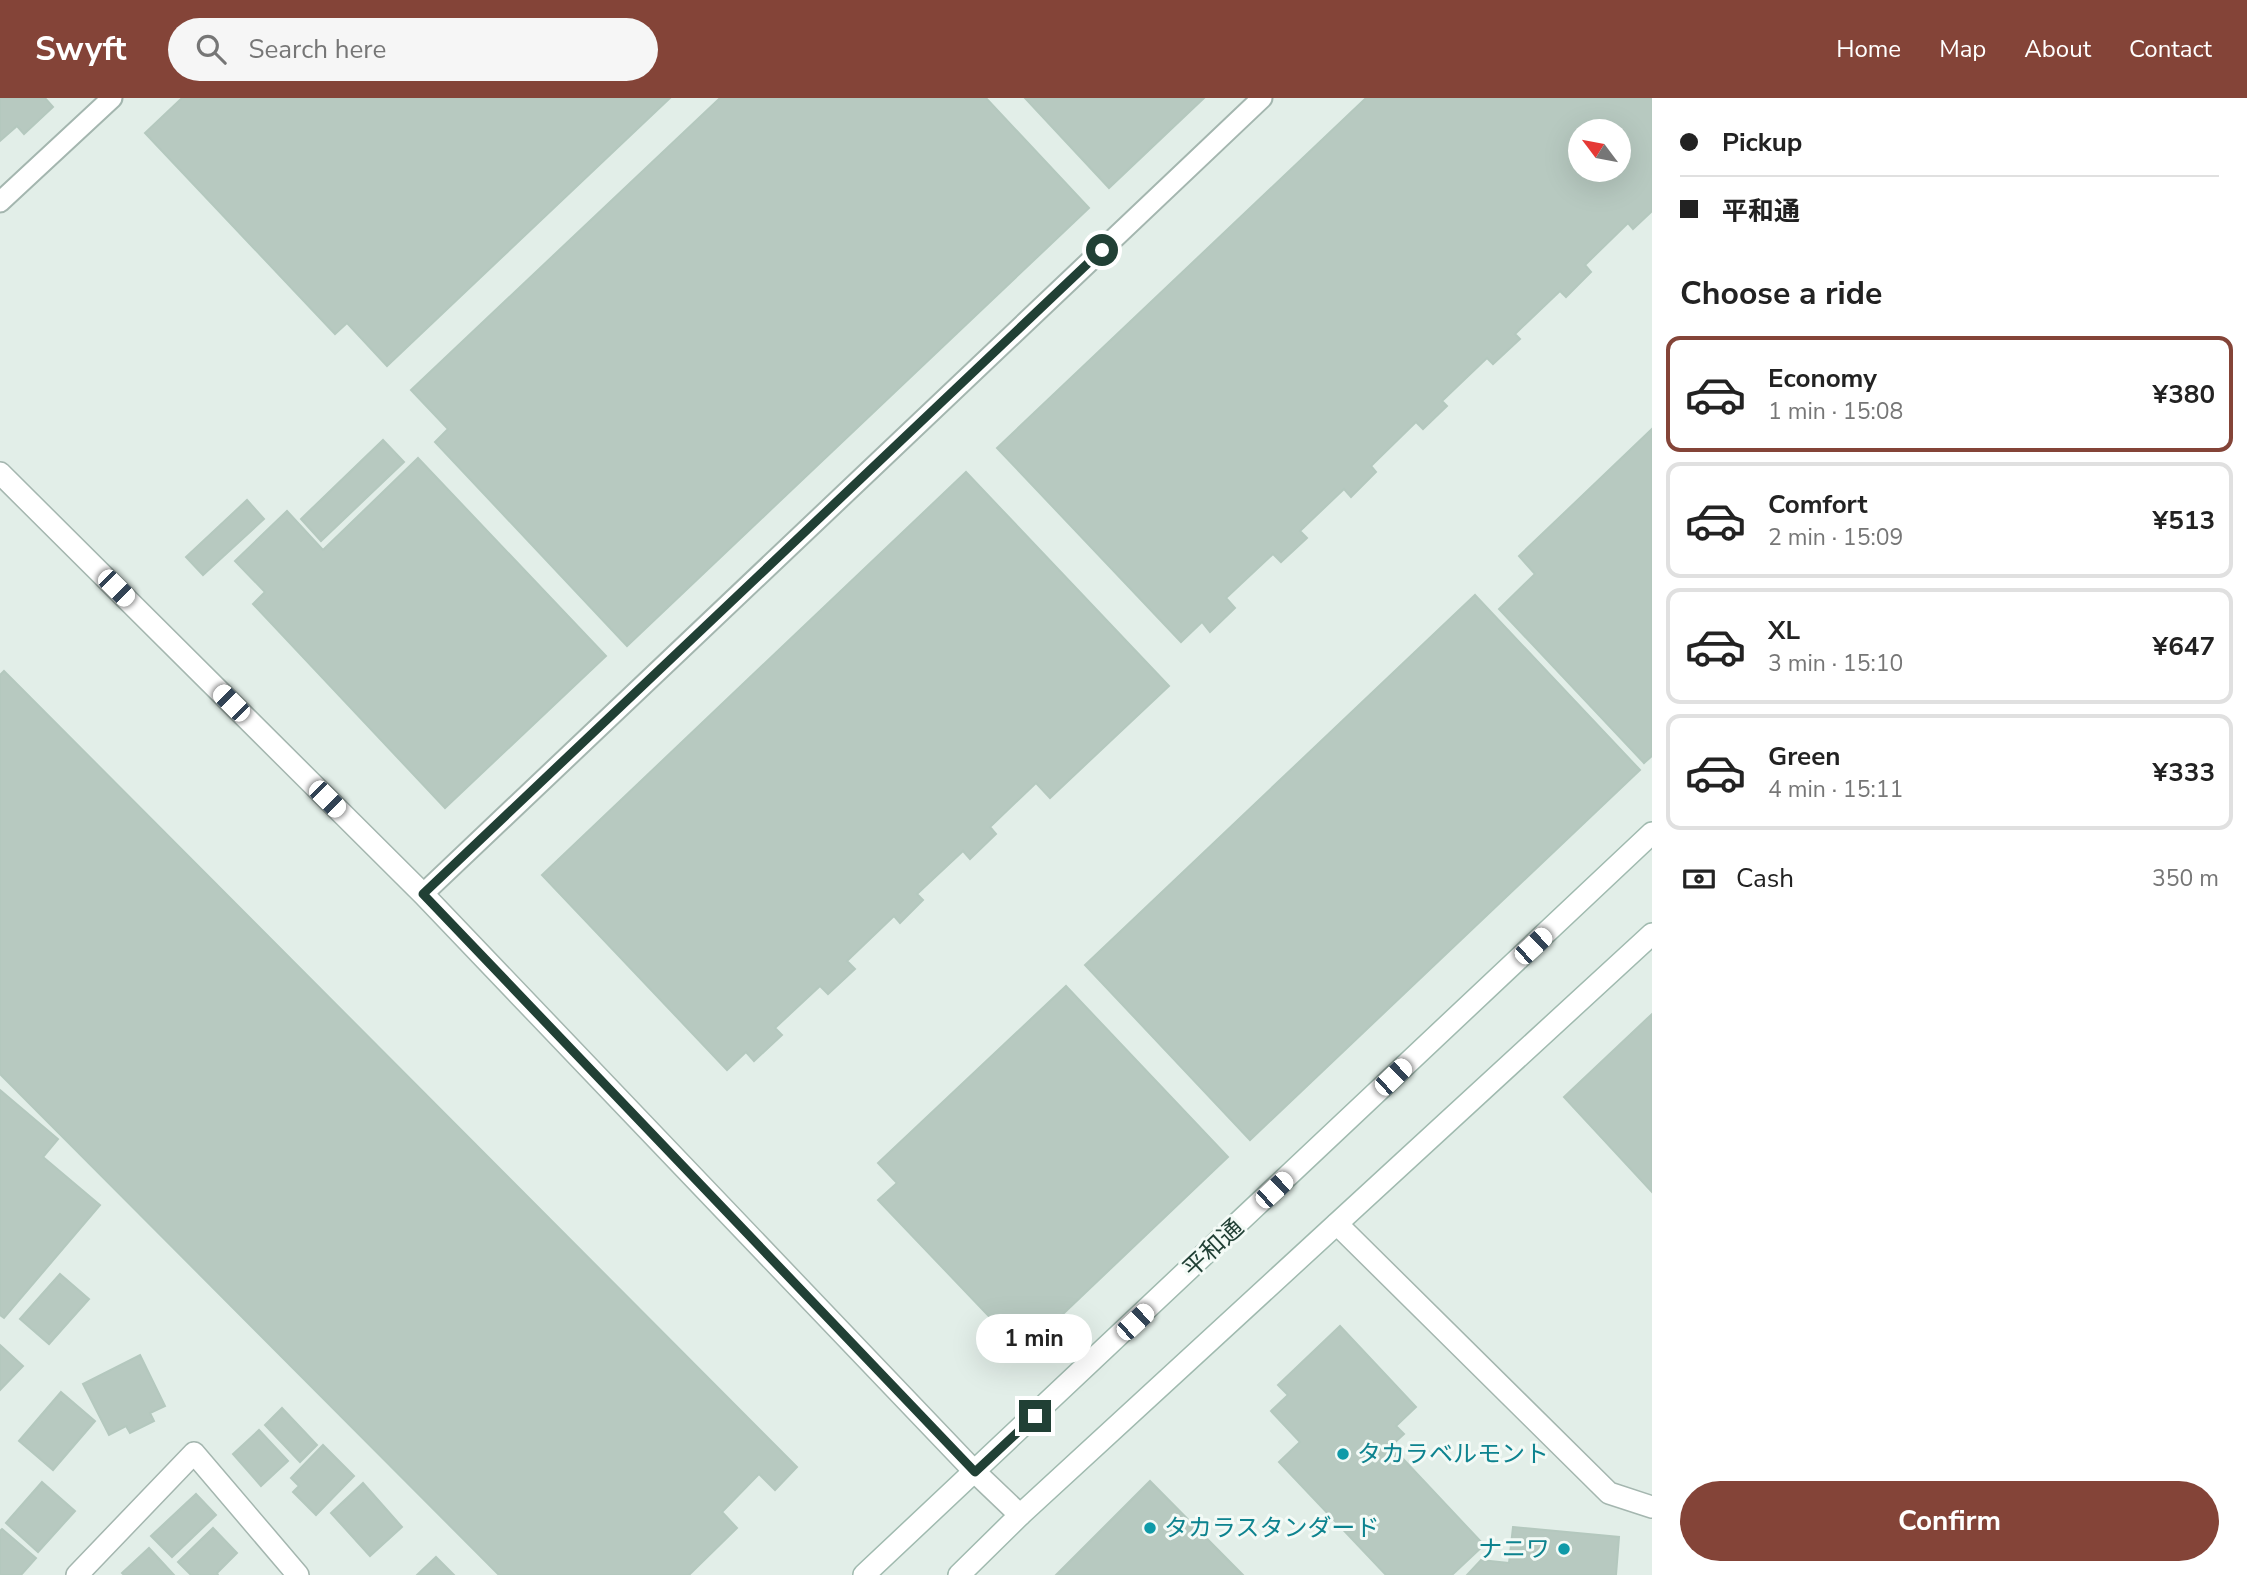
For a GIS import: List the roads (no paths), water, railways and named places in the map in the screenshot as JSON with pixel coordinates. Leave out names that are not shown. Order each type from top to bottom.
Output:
[{"type":"street","points":[[0,472],[423,894],[1020,1516]]},
{"type":"street","name":"平和通","points":[[864,1575],[1652,833]]},
{"type":"street","points":[[959,1575],[1652,934]]},
{"type":"street","points":[[1337,1224],[1609,1493],[1652,1507]]},
{"type":"street","points":[[77,1575],[194,1453],[298,1575]]},
{"type":"lane","points":[[0,202],[112,98]]},
{"type":"lane","points":[[423,894],[1262,98]]},
{"type":"place","name":"タカラベルモント","points":[[1343,1454]]},
{"type":"place","name":"タカラスタンダード","points":[[1150,1528]]},
{"type":"place","name":"ナニワ","points":[[1564,1549]]}]
